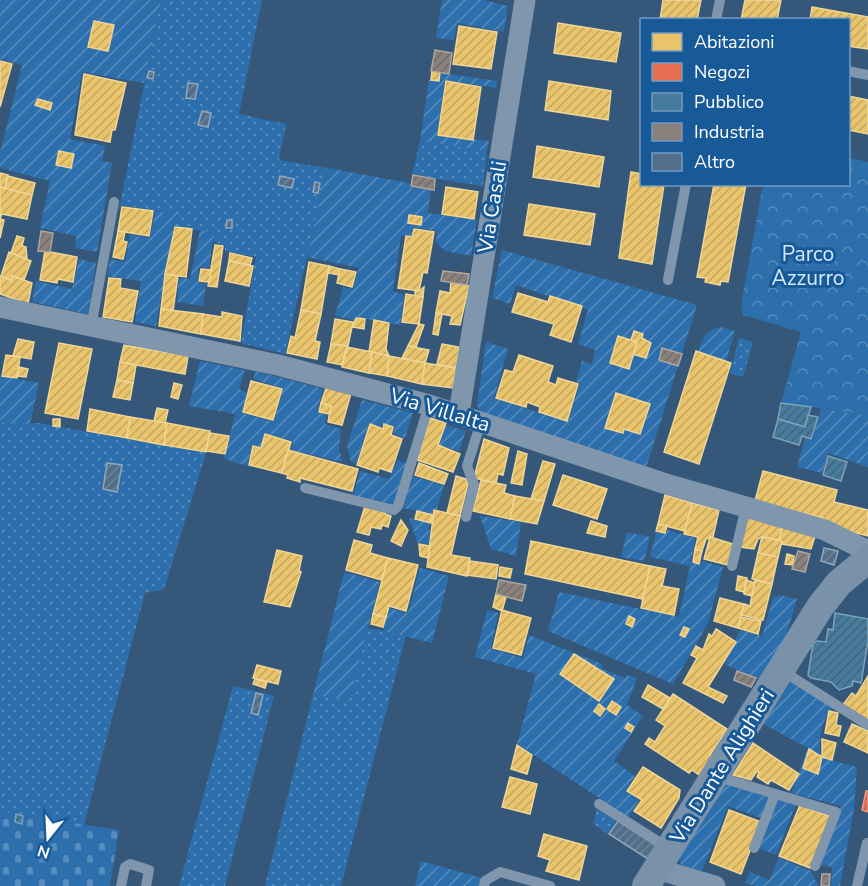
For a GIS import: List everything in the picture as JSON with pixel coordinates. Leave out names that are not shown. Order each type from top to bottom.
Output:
[{"type":"street","name":"Via Casali","points":[[459,414],[525,0]]},
{"type":"street","name":"Via Villalta","points":[[0,306],[278,365],[429,405],[663,483],[825,530],[868,551]]},
{"type":"street","name":"Via Dante Alighieri","points":[[658,868],[820,607],[839,583],[868,560]]},
{"type":"street","points":[[658,868],[715,886]]},
{"type":"lane","points":[[716,18],[720,0]]},
{"type":"lane","points":[[850,71],[868,75]]},
{"type":"lane","points":[[668,280],[686,186]]},
{"type":"lane","points":[[91,327],[114,202]]},
{"type":"lane","points":[[305,488],[401,510],[429,405]]},
{"type":"lane","points":[[466,517],[474,485],[467,466],[481,422]]},
{"type":"lane","points":[[732,566],[746,507]]},
{"type":"lane","points":[[781,670],[868,724]]},
{"type":"lane","points":[[715,776],[836,812],[815,866]]},
{"type":"lane","points":[[754,848],[775,794]]},
{"type":"lane","points":[[599,804],[658,868]]},
{"type":"lane","points":[[857,886],[867,843]]},
{"type":"lane","points":[[121,886],[125,867],[130,864],[149,870],[146,886]]},
{"type":"lane","points":[[484,886],[485,881],[500,872],[550,886]]},
{"type":"green space","points":[[0,0],[161,0],[144,83],[82,72],[70,139],[105,146],[102,161],[112,163],[97,252],[75,248],[76,236],[40,228],[50,181],[0,168],[0,153],[22,65],[0,59]]},
{"type":"green space","points":[[161,0],[262,0],[239,114],[286,124],[279,160],[327,168],[285,354],[241,343],[256,257],[225,251],[225,245],[213,242],[214,233],[174,226],[175,214],[122,205],[119,210]]},
{"type":"green space","points":[[442,0],[484,0],[508,6],[504,32],[457,23],[454,40],[436,38]]},
{"type":"green space","points":[[440,73],[497,81],[496,88],[445,80],[437,135],[489,141],[487,151],[420,141],[429,80],[439,81]]},
{"type":"green space","points":[[420,141],[487,151],[483,186],[412,175]]},
{"type":"green space","name":"Parco Azzurro","points":[[850,158],[868,162],[868,415],[781,403],[801,332],[743,315],[741,305],[763,186],[850,186]]},
{"type":"green space","points":[[327,168],[404,182],[410,184],[410,187],[431,190],[428,213],[477,220],[471,256],[445,251],[436,242],[437,231],[413,227],[411,236],[401,236],[393,291],[404,295],[400,325],[335,316],[343,287],[353,289],[359,268],[307,257]]},
{"type":"green space","points":[[155,211],[176,214],[156,326],[135,322],[141,281],[107,276],[110,259],[125,262],[130,234],[150,238]]},
{"type":"green space","points":[[200,230],[214,233],[209,268],[199,267],[197,282],[206,284],[203,306],[177,302],[179,278],[190,279]]},
{"type":"green space","points":[[502,250],[697,305],[646,468],[479,411],[477,404],[486,342],[508,349],[494,398],[567,422],[580,383],[576,382],[582,361],[592,364],[595,350],[578,344],[588,310],[516,285],[510,304],[492,298]]},
{"type":"green space","points":[[79,259],[96,263],[88,314],[32,302],[36,281],[72,289]]},
{"type":"green space","points":[[721,327],[735,331],[726,361],[698,352],[705,335]]},
{"type":"green space","points":[[739,338],[753,342],[743,377],[730,373]]},
{"type":"green space","points":[[200,361],[245,370],[239,389],[247,393],[242,413],[274,422],[283,389],[253,379],[256,371],[323,389],[317,412],[327,415],[325,424],[341,429],[339,447],[342,462],[291,450],[293,441],[265,433],[261,447],[253,445],[247,466],[224,459],[235,414],[189,406]]},
{"type":"green space","points":[[0,376],[39,383],[30,424],[0,423]]},
{"type":"green space","points":[[362,400],[413,413],[405,438],[393,434],[395,427],[383,423],[381,427],[369,423],[356,464],[351,462],[347,446]]},
{"type":"green space","points":[[821,409],[868,415],[868,467],[828,453],[822,473],[797,467],[805,439],[812,440]]},
{"type":"green space","points":[[0,423],[39,423],[206,453],[164,589],[145,593],[84,825],[0,812]]},
{"type":"green space","points":[[446,425],[466,431],[459,451],[439,445]]},
{"type":"green space","points":[[397,460],[407,463],[394,505],[353,495],[360,471],[389,479]]},
{"type":"green space","points":[[411,476],[444,485],[437,509],[434,509],[432,514],[403,508]]},
{"type":"green space","points":[[480,516],[521,522],[516,556],[491,549]]},
{"type":"green space","points":[[409,518],[430,523],[428,530],[432,531],[430,545],[417,542]]},
{"type":"green space","points":[[668,530],[695,538],[691,562],[700,565],[702,561],[723,567],[708,623],[673,684],[548,631],[559,592],[679,617],[690,566],[650,557],[656,532],[666,534]]},
{"type":"green space","points":[[627,532],[650,537],[644,561],[621,557]]},
{"type":"green space","points":[[420,568],[449,576],[432,643],[383,631],[389,608],[408,613]]},
{"type":"green space","points":[[344,572],[380,582],[349,701],[313,695]]},
{"type":"green space","points":[[779,595],[797,599],[784,642],[760,680],[725,664],[740,630],[762,636],[773,598]]},
{"type":"green space","points":[[487,610],[498,613],[491,649],[523,658],[529,635],[602,664],[602,669],[625,678],[627,675],[637,678],[627,705],[643,716],[614,761],[635,776],[625,791],[639,800],[628,817],[517,744],[536,674],[475,657]]},
{"type":"green space","points":[[368,628],[406,635],[341,886],[265,886],[313,695],[349,701]]},
{"type":"green space","points":[[791,681],[833,708],[821,732],[822,758],[857,767],[854,809],[840,886],[831,886],[832,867],[819,865],[841,806],[791,793],[808,748],[763,724]]},
{"type":"green space","points":[[233,686],[274,696],[225,886],[179,886]]},
{"type":"green space","points":[[725,784],[769,796],[761,818],[728,806],[702,871],[681,865],[679,858]]},
{"type":"green space","points":[[777,798],[796,804],[776,855],[758,848]]},
{"type":"green space","points":[[597,809],[616,821],[608,834],[593,824]]},
{"type":"green space","points":[[0,812],[119,830],[110,886],[0,886]]},
{"type":"green space","points":[[779,858],[811,871],[818,886],[756,886],[745,883],[750,872],[769,880]]},
{"type":"green space","points":[[421,861],[482,878],[479,886],[415,886]]},
{"type":"building: Abitazioni","points":[[663,0],[701,0],[697,18],[660,18]]},
{"type":"building: Abitazioni","points":[[745,0],[781,0],[777,18],[741,18]]},
{"type":"building: Abitazioni","points":[[812,7],[868,17],[868,49],[850,46],[850,18],[810,18]]},
{"type":"building: Abitazioni","points":[[94,21],[114,25],[108,51],[88,47]]},
{"type":"building: Abitazioni","points":[[558,23],[621,33],[616,62],[554,53]]},
{"type":"building: Abitazioni","points":[[459,26],[497,32],[491,69],[453,64]]},
{"type":"building: Abitazioni","points":[[0,61],[12,64],[0,107]]},
{"type":"building: Abitazioni","points":[[432,71],[440,72],[439,81],[431,80]]},
{"type":"building: Abitazioni","points":[[84,74],[126,83],[110,142],[75,135]]},
{"type":"building: Abitazioni","points":[[446,81],[481,87],[473,140],[438,135]]},
{"type":"building: Abitazioni","points":[[549,81],[611,91],[608,120],[545,110]]},
{"type":"building: Abitazioni","points":[[850,96],[868,100],[868,134],[850,130]]},
{"type":"building: Abitazioni","points":[[38,99],[52,103],[50,110],[35,105]]},
{"type":"building: Abitazioni","points":[[537,146],[604,157],[599,187],[533,177]]},
{"type":"building: Abitazioni","points":[[59,151],[74,154],[71,168],[56,165]]},
{"type":"building: Abitazioni","points":[[631,172],[640,174],[640,186],[664,186],[652,264],[619,258]]},
{"type":"building: Abitazioni","points":[[0,173],[8,175],[5,189],[0,187]]},
{"type":"building: Abitazioni","points":[[8,176],[35,183],[32,195],[5,189]]},
{"type":"building: Abitazioni","points":[[714,186],[746,186],[728,282],[721,281],[720,285],[705,282],[706,278],[697,277]]},
{"type":"building: Abitazioni","points":[[0,187],[32,195],[27,219],[2,214],[0,219]]},
{"type":"building: Abitazioni","points":[[446,187],[478,192],[474,219],[442,214]]},
{"type":"building: Abitazioni","points":[[529,204],[595,214],[590,245],[524,235]]},
{"type":"building: Abitazioni","points":[[122,207],[153,211],[149,236],[118,231]]},
{"type":"building: Abitazioni","points":[[409,215],[422,217],[421,225],[408,223]]},
{"type":"building: Abitazioni","points":[[0,219],[4,220],[0,238]]},
{"type":"building: Abitazioni","points":[[175,227],[192,229],[186,277],[165,274]]},
{"type":"building: Abitazioni","points":[[414,229],[434,232],[427,273],[423,272],[419,291],[398,288],[406,236],[412,237]]},
{"type":"building: Abitazioni","points":[[118,231],[125,232],[123,241],[127,242],[123,259],[113,257]]},
{"type":"building: Abitazioni","points":[[17,236],[24,238],[22,246],[26,247],[27,259],[11,253]]},
{"type":"building: Abitazioni","points":[[215,245],[223,246],[217,287],[208,286]]},
{"type":"building: Abitazioni","points":[[45,251],[77,257],[73,282],[58,279],[57,283],[40,280]]},
{"type":"building: Abitazioni","points":[[9,252],[31,261],[24,280],[12,276],[11,280],[1,276]]},
{"type":"building: Abitazioni","points":[[230,253],[252,258],[250,265],[229,261]]},
{"type":"building: Abitazioni","points":[[229,261],[253,266],[249,286],[225,281]]},
{"type":"building: Abitazioni","points":[[309,262],[329,266],[321,314],[301,310]]},
{"type":"building: Abitazioni","points":[[329,266],[340,269],[339,275],[328,273]]},
{"type":"building: Abitazioni","points":[[201,269],[211,270],[209,282],[199,281]]},
{"type":"building: Abitazioni","points":[[340,269],[356,272],[352,287],[337,283]]},
{"type":"building: Abitazioni","points":[[165,274],[178,276],[173,311],[161,309]]},
{"type":"building: Abitazioni","points":[[0,276],[11,280],[12,276],[32,283],[28,304],[0,294]]},
{"type":"building: Abitazioni","points":[[109,278],[121,279],[120,288],[138,291],[132,322],[103,317]]},
{"type":"building: Abitazioni","points":[[451,282],[469,286],[460,325],[450,324],[452,316],[436,313],[440,291],[450,293]]},
{"type":"building: Abitazioni","points":[[424,287],[423,297],[415,296],[415,291]]},
{"type":"building: Abitazioni","points":[[518,293],[548,302],[550,296],[582,306],[571,342],[550,335],[554,324],[512,312]]},
{"type":"building: Abitazioni","points":[[406,294],[423,297],[419,324],[402,322]]},
{"type":"building: Abitazioni","points":[[161,309],[203,314],[201,334],[159,326]]},
{"type":"building: Abitazioni","points":[[301,310],[321,314],[315,341],[320,342],[317,359],[287,353],[291,336],[295,338]]},
{"type":"building: Abitazioni","points":[[222,312],[242,316],[240,341],[201,334],[203,314],[222,317]]},
{"type":"building: Abitazioni","points":[[436,313],[442,314],[438,335],[433,334]]},
{"type":"building: Abitazioni","points":[[356,318],[365,319],[364,329],[352,327]]},
{"type":"building: Abitazioni","points":[[335,319],[353,322],[348,346],[331,344]]},
{"type":"building: Abitazioni","points":[[374,320],[389,323],[386,349],[389,356],[369,352]]},
{"type":"building: Abitazioni","points":[[419,324],[424,325],[416,347],[408,346]]},
{"type":"building: Abitazioni","points":[[634,331],[643,334],[642,338],[651,343],[646,358],[633,354],[637,342],[631,340]]},
{"type":"building: Abitazioni","points":[[618,336],[637,342],[629,369],[610,363]]},
{"type":"building: Abitazioni","points":[[18,339],[34,342],[31,359],[13,356]]},
{"type":"building: Abitazioni","points":[[59,343],[92,349],[78,419],[45,413]]},
{"type":"building: Abitazioni","points":[[331,344],[347,346],[342,365],[327,362]]},
{"type":"building: Abitazioni","points":[[442,344],[459,347],[456,368],[437,364]]},
{"type":"building: Abitazioni","points":[[124,345],[188,356],[185,374],[120,362]]},
{"type":"building: Abitazioni","points":[[408,346],[429,350],[425,363],[402,358]]},
{"type":"building: Abitazioni","points":[[347,347],[372,352],[369,373],[342,367]]},
{"type":"building: Abitazioni","points":[[696,351],[731,363],[699,464],[664,452]]},
{"type":"building: Abitazioni","points":[[372,352],[389,356],[387,376],[369,373]]},
{"type":"building: Abitazioni","points":[[6,355],[20,357],[17,378],[2,376]]},
{"type":"building: Abitazioni","points":[[519,355],[553,366],[548,382],[556,385],[558,378],[578,384],[567,421],[539,412],[540,407],[527,402],[526,407],[496,398],[505,370],[513,372]]},
{"type":"building: Abitazioni","points":[[389,356],[425,363],[422,384],[387,376]]},
{"type":"building: Abitazioni","points":[[120,362],[136,365],[133,383],[117,380]]},
{"type":"building: Abitazioni","points":[[425,363],[456,368],[453,388],[422,384]]},
{"type":"building: Abitazioni","points":[[19,367],[28,369],[26,377],[17,376]]},
{"type":"building: Abitazioni","points":[[117,380],[133,383],[130,400],[113,397]]},
{"type":"building: Abitazioni","points":[[251,381],[282,389],[273,420],[243,412]]},
{"type":"building: Abitazioni","points":[[174,383],[182,385],[178,399],[171,397]]},
{"type":"building: Abitazioni","points":[[326,388],[351,393],[342,425],[328,422],[331,406],[321,403]]},
{"type":"building: Abitazioni","points":[[616,393],[650,404],[640,434],[624,429],[623,433],[605,428]]},
{"type":"building: Abitazioni","points":[[321,403],[331,406],[330,414],[319,412]]},
{"type":"building: Abitazioni","points":[[157,408],[168,410],[165,423],[154,421]]},
{"type":"building: Abitazioni","points":[[90,409],[130,417],[127,438],[87,431]]},
{"type":"building: Abitazioni","points":[[130,417],[167,423],[164,445],[127,438]]},
{"type":"building: Abitazioni","points":[[430,418],[446,423],[438,445],[460,454],[453,472],[417,460]]},
{"type":"building: Abitazioni","points":[[53,419],[60,419],[60,427],[53,426]]},
{"type":"building: Abitazioni","points":[[167,423],[210,431],[206,452],[164,445]]},
{"type":"building: Abitazioni","points":[[370,424],[383,429],[384,424],[393,427],[391,435],[402,439],[391,472],[379,468],[378,472],[357,465]]},
{"type":"building: Abitazioni","points":[[210,433],[229,436],[225,454],[206,451]]},
{"type":"building: Abitazioni","points":[[265,434],[291,442],[282,473],[249,465],[253,446],[261,448]]},
{"type":"building: Abitazioni","points":[[484,439],[509,448],[503,475],[498,474],[496,483],[474,478]]},
{"type":"building: Abitazioni","points":[[288,450],[358,469],[352,491],[300,478],[300,482],[287,478],[288,475],[282,473]]},
{"type":"building: Abitazioni","points":[[518,451],[527,454],[522,485],[511,483]]},
{"type":"building: Abitazioni","points":[[543,461],[555,464],[544,501],[531,499]]},
{"type":"building: Abitazioni","points":[[419,463],[448,474],[444,484],[415,475]]},
{"type":"building: Abitazioni","points":[[763,471],[837,490],[834,502],[868,510],[868,536],[821,524],[823,518],[755,501]]},
{"type":"building: Abitazioni","points":[[563,475],[607,489],[597,519],[553,505]]},
{"type":"building: Abitazioni","points":[[456,476],[469,480],[460,516],[447,513]]},
{"type":"building: Abitazioni","points":[[481,480],[506,485],[504,493],[515,496],[510,519],[473,511]]},
{"type":"building: Abitazioni","points":[[665,495],[692,503],[685,531],[658,524]]},
{"type":"building: Abitazioni","points":[[515,496],[544,501],[537,524],[510,519]]},
{"type":"building: Abitazioni","points":[[692,503],[719,510],[713,537],[706,539],[702,551],[695,549],[698,537],[684,534]]},
{"type":"building: Abitazioni","points":[[365,506],[386,512],[385,514],[391,516],[388,527],[382,525],[381,529],[371,527],[369,535],[357,532]]},
{"type":"building: Abitazioni","points":[[434,510],[460,516],[451,555],[470,558],[467,576],[427,567]]},
{"type":"building: Abitazioni","points":[[417,511],[433,515],[431,523],[415,519]]},
{"type":"building: Abitazioni","points":[[747,518],[783,526],[779,540],[762,537],[758,539],[754,549],[740,547]]},
{"type":"building: Abitazioni","points":[[401,520],[408,530],[401,546],[391,541]]},
{"type":"building: Abitazioni","points":[[591,521],[607,526],[605,537],[587,533]]},
{"type":"building: Abitazioni","points":[[658,524],[667,526],[665,533],[656,531]]},
{"type":"building: Abitazioni","points":[[783,526],[816,533],[811,549],[782,544],[779,540]]},
{"type":"building: Abitazioni","points":[[710,537],[733,544],[728,565],[704,559]]},
{"type":"building: Abitazioni","points":[[762,537],[782,541],[778,557],[758,553]]},
{"type":"building: Abitazioni","points":[[354,540],[372,545],[370,553],[388,558],[382,580],[346,570]]},
{"type":"building: Abitazioni","points":[[531,541],[650,566],[643,599],[525,574]]},
{"type":"building: Abitazioni","points":[[419,544],[430,546],[428,558],[420,556]]},
{"type":"building: Abitazioni","points":[[695,549],[702,551],[699,564],[693,562]]},
{"type":"building: Abitazioni","points":[[277,550],[302,556],[299,571],[301,572],[290,607],[264,602]]},
{"type":"building: Abitazioni","points":[[758,553],[778,557],[772,584],[752,579]]},
{"type":"building: Abitazioni","points":[[787,554],[794,556],[793,565],[785,564]]},
{"type":"building: Abitazioni","points":[[388,558],[418,565],[406,611],[389,606],[386,617],[373,614]]},
{"type":"building: Abitazioni","points":[[470,561],[498,565],[496,579],[467,575]]},
{"type":"building: Abitazioni","points":[[650,566],[666,569],[662,586],[679,589],[674,615],[641,608]]},
{"type":"building: Abitazioni","points":[[500,567],[512,569],[510,578],[499,576]]},
{"type":"building: Abitazioni","points":[[738,576],[747,578],[744,592],[736,590]]},
{"type":"building: Abitazioni","points":[[746,580],[755,583],[752,596],[744,594]]},
{"type":"building: Abitazioni","points":[[755,580],[772,584],[763,620],[741,615],[744,604],[750,606]]},
{"type":"building: Abitazioni","points":[[496,594],[506,597],[502,611],[493,607]]},
{"type":"building: Abitazioni","points":[[720,598],[744,604],[738,628],[714,621]]},
{"type":"building: Abitazioni","points":[[502,610],[531,618],[521,655],[493,648]]},
{"type":"building: Abitazioni","points":[[373,614],[386,617],[383,627],[371,624]]},
{"type":"building: Abitazioni","points":[[629,616],[635,619],[632,627],[626,624]]},
{"type":"building: Abitazioni","points":[[741,617],[761,621],[758,634],[738,628]]},
{"type":"building: Abitazioni","points":[[684,627],[689,629],[685,637],[680,635]]},
{"type":"building: Abitazioni","points":[[716,629],[736,642],[708,687],[727,696],[723,703],[683,683],[697,658],[691,655],[696,646],[703,650],[709,634],[712,636]]},
{"type":"building: Abitazioni","points":[[574,654],[614,679],[599,701],[560,674]]},
{"type":"building: Abitazioni","points":[[257,665],[281,671],[278,684],[253,678]]},
{"type":"building: Abitazioni","points":[[868,676],[868,720],[842,706],[852,693],[856,696]]},
{"type":"building: Abitazioni","points":[[255,679],[267,682],[265,688],[253,684]]},
{"type":"building: Abitazioni","points":[[648,685],[670,698],[663,709],[642,697]]},
{"type":"building: Abitazioni","points":[[673,694],[727,729],[710,755],[715,758],[702,777],[692,770],[689,773],[645,744],[649,738],[655,742],[665,726],[656,720]]},
{"type":"building: Abitazioni","points":[[612,701],[621,707],[616,715],[607,709]]},
{"type":"building: Abitazioni","points":[[599,704],[605,709],[600,716],[594,711]]},
{"type":"building: Abitazioni","points":[[829,711],[838,713],[836,725],[841,726],[839,736],[825,733]]},
{"type":"building: Abitazioni","points":[[628,723],[634,727],[631,732],[625,728]]},
{"type":"building: Abitazioni","points":[[852,724],[868,731],[868,753],[844,742]]},
{"type":"building: Abitazioni","points":[[822,739],[836,743],[832,760],[822,757]]},
{"type":"building: Abitazioni","points":[[753,743],[799,774],[789,790],[771,780],[768,784],[757,777],[759,772],[757,771],[751,780],[733,775]]},
{"type":"building: Abitazioni","points":[[517,745],[532,755],[527,774],[511,769]]},
{"type":"building: Abitazioni","points":[[809,749],[822,757],[818,774],[803,768]]},
{"type":"building: Abitazioni","points":[[643,767],[680,790],[679,798],[661,828],[634,811],[642,800],[627,791]]},
{"type":"building: Abitazioni","points":[[510,777],[537,784],[530,814],[502,807]]},
{"type":"building: Abitazioni","points":[[800,805],[831,817],[810,868],[779,856]]},
{"type":"building: Abitazioni","points":[[729,810],[761,822],[741,874],[710,862]]},
{"type":"building: Abitazioni","points":[[544,834],[587,846],[579,880],[546,871],[550,860],[538,856]]},
{"type":"building: Negozi","points":[[866,791],[868,791],[868,812],[862,810]]},
{"type":"building: Pubblico","points":[[781,403],[811,407],[805,427],[778,419]]},
{"type":"building: Pubblico","points":[[808,415],[818,417],[811,439],[802,436],[799,445],[773,437],[778,419],[805,427]]},
{"type":"building: Pubblico","points":[[828,456],[847,462],[841,481],[823,475]]},
{"type":"building: Pubblico","points":[[835,613],[868,619],[868,641],[861,683],[853,681],[852,686],[839,690],[831,682],[811,678],[808,675],[813,644],[817,641],[826,642],[828,629],[833,630]]},
{"type":"building: Pubblico","points":[[16,814],[23,816],[22,824],[15,822]]},
{"type":"building: Industria","points":[[435,50],[452,53],[449,74],[431,71]]},
{"type":"building: Industria","points":[[413,175],[435,179],[434,190],[411,186]]},
{"type":"building: Industria","points":[[41,231],[53,233],[50,252],[38,251]]},
{"type":"building: Industria","points":[[443,271],[469,274],[467,285],[441,281]]},
{"type":"building: Industria","points":[[662,348],[682,354],[678,366],[659,360]]},
{"type":"building: Industria","points":[[798,551],[810,554],[805,572],[792,569]]},
{"type":"building: Industria","points":[[499,580],[526,585],[522,601],[496,594]]},
{"type":"building: Industria","points":[[737,671],[756,678],[751,687],[734,680]]},
{"type":"building: Industria","points":[[822,874],[830,874],[829,886],[821,886]]},
{"type":"building: Altro","points":[[149,71],[154,72],[153,79],[147,78]]},
{"type":"building: Altro","points":[[188,83],[198,84],[195,99],[186,98]]},
{"type":"building: Altro","points":[[202,111],[211,113],[208,127],[198,125]]},
{"type":"building: Altro","points":[[280,176],[294,179],[292,188],[278,185]]},
{"type":"building: Altro","points":[[315,182],[320,183],[318,193],[313,192]]},
{"type":"building: Altro","points":[[227,220],[232,220],[232,228],[226,228]]},
{"type":"building: Altro","points":[[107,463],[122,465],[117,492],[103,489]]},
{"type":"building: Altro","points":[[824,548],[838,551],[834,565],[821,561]]},
{"type":"building: Altro","points":[[256,693],[263,695],[258,715],[251,713]]},
{"type":"building: Altro","points":[[618,821],[657,846],[648,859],[609,834]]}]
